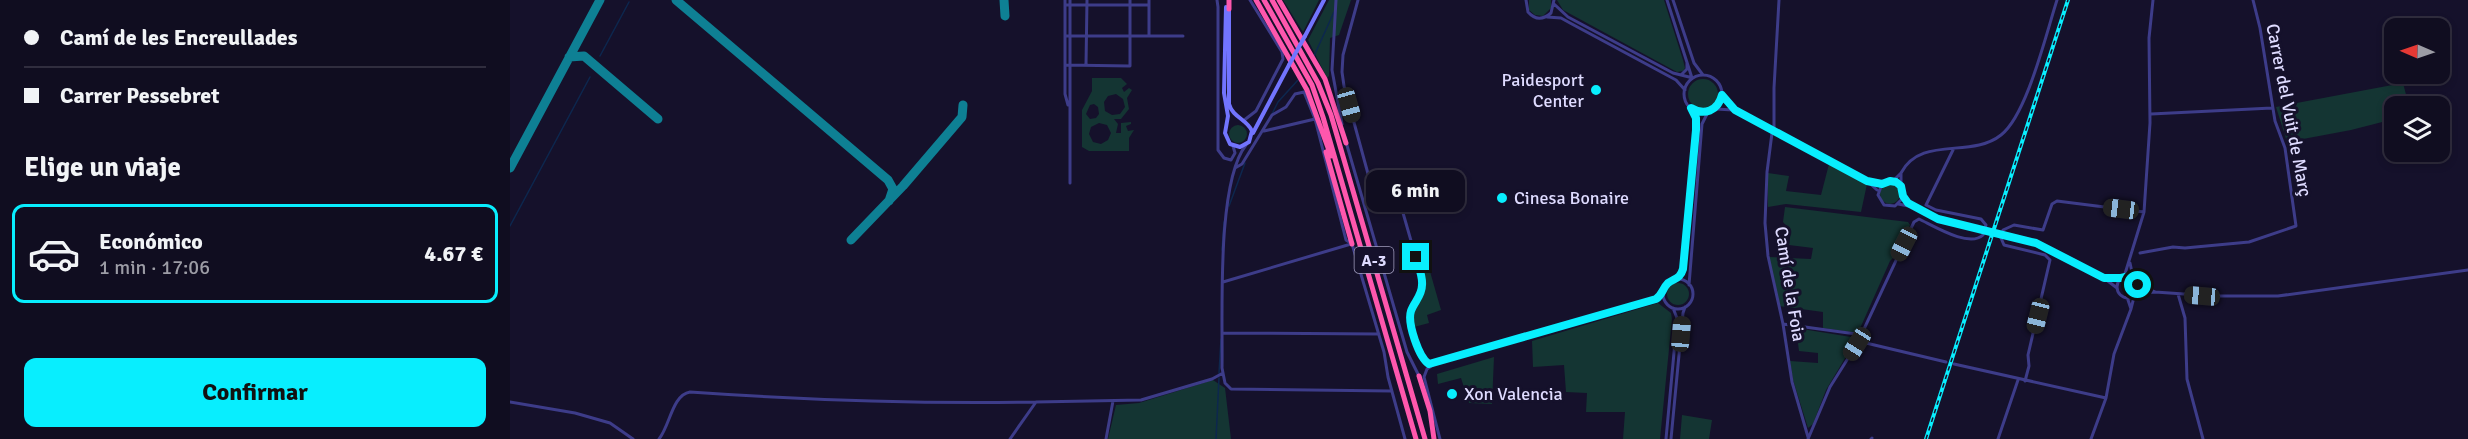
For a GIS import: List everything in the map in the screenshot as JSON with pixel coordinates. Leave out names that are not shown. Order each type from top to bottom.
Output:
[{"type":"highway","points":[[1227,8],[1228,0]]},
{"type":"highway","points":[[1253,0],[1291,52]]},
{"type":"highway","name":"A-3","points":[[1264,0],[1323,117],[1416,439]]},
{"type":"highway","name":"A-3","points":[[1272,0],[1318,83],[1340,143],[1425,439]]},
{"type":"highway","points":[[1279,0],[1303,36],[1325,79],[1346,143]]},
{"type":"highway","points":[[1308,89],[1350,222],[1359,243]]},
{"type":"highway","points":[[1314,106],[1352,244]]},
{"type":"highway","points":[[1419,376],[1430,411],[1434,439]]},
{"type":"main road","points":[[1227,8],[1224,93],[1227,126],[1225,138],[1235,147],[1246,145],[1324,0]]},
{"type":"main road","points":[[1227,8],[1228,99],[1232,113],[1248,124],[1252,135]]},
{"type":"main road","points":[[1248,124],[1261,118]]},
{"type":"main road","points":[[1227,126],[1233,121],[1241,120]]},
{"type":"street","points":[[1086,65],[1087,0]]},
{"type":"street","points":[[1065,65],[1130,66],[1130,0]]},
{"type":"street","points":[[1149,0],[1149,36]]},
{"type":"street","points":[[1217,0],[1218,150],[1224,158],[1231,160],[1235,147]]},
{"type":"street","points":[[1241,120],[1256,111],[1283,59],[1282,52],[1253,0]]},
{"type":"street","points":[[1336,0],[1332,42],[1333,79],[1346,143],[1407,352],[1428,394]]},
{"type":"street","points":[[1358,0],[1342,62],[1344,86],[1372,186],[1377,189],[1389,188],[1397,192],[1422,279],[1422,288],[1412,308],[1410,320],[1421,357],[1429,364],[1434,364]]},
{"type":"street","points":[[1440,439],[1424,378],[1427,369],[1434,364],[1656,299],[1663,294],[1666,286],[1676,280],[1683,269],[1696,118],[1685,99],[1685,90],[1692,78],[1668,0]]},
{"type":"street","points":[[1673,0],[1694,63],[1703,75]]},
{"type":"street","points":[[1774,128],[1779,0]]},
{"type":"street","points":[[1867,181],[1882,184],[1893,181],[1916,156],[1930,151],[1982,145],[2001,135],[2017,117],[2057,0]]},
{"type":"street","points":[[2117,288],[2130,262],[2133,240],[2144,212],[2151,114],[2149,38],[2153,0]]},
{"type":"street","name":"Carrer del Vuit de Març","points":[[2140,253],[2173,247],[2249,242],[2296,226],[2285,148],[2272,108],[2264,52],[2253,0]]},
{"type":"street","points":[[1525,1],[1528,12],[1534,17],[1561,18],[1676,80],[1685,90]]},
{"type":"street","points":[[1070,116],[1065,94],[1065,2],[1086,5],[1149,5]]},
{"type":"street","points":[[1070,2],[1070,183]]},
{"type":"street","points":[[1547,17],[1554,9],[1554,2]]},
{"type":"street","points":[[1554,2],[1568,16],[1680,76],[1692,78],[1703,75],[1715,79],[1722,95],[1735,110],[1867,181],[1878,191]]},
{"type":"street","points":[[1065,36],[1183,36]]},
{"type":"street","points":[[1680,76],[1687,69],[1687,58]]},
{"type":"street","points":[[1235,168],[1242,164],[1272,116],[1286,107],[1295,94],[1308,89],[1346,240],[1352,244],[1379,334],[1391,391],[1405,439]]},
{"type":"street","points":[[1065,94],[1070,94]]},
{"type":"street","points":[[1714,109],[1722,95]]},
{"type":"street","points":[[1691,108],[1699,112],[1714,109],[1735,110]]},
{"type":"street","points":[[2151,114],[2272,108]]},
{"type":"street","points":[[1671,439],[1683,313],[1692,297],[1689,285],[1702,124],[1708,112]]},
{"type":"street","points":[[1264,131],[1315,118]]},
{"type":"street","name":"Camí de la Foia","points":[[1772,133],[1767,172],[1766,233],[1770,273],[1783,324],[1792,382],[1808,438]]},
{"type":"street","points":[[1246,145],[1238,155],[1224,222],[1223,373],[1225,383],[1231,389],[1391,391]]},
{"type":"street","points":[[1235,147],[1238,155]]},
{"type":"street","points":[[1808,438],[1830,387],[1860,338],[1893,265],[1917,220],[1974,240],[1983,235],[1986,225],[1981,219],[1936,210],[1926,205],[1953,150]]},
{"type":"street","points":[[1901,172],[1903,196],[1914,207]]},
{"type":"street","points":[[1389,188],[1390,179],[1399,178],[1403,185],[1397,192]]},
{"type":"street","points":[[1893,181],[1901,186]]},
{"type":"street","points":[[1882,184],[1878,191],[1879,199],[1884,205],[1891,207],[1898,204],[1914,207],[1938,219],[2004,235],[2052,250],[2104,278],[2117,288],[2120,294],[2127,297],[2155,291]]},
{"type":"street","points":[[1898,204],[1903,196]]},
{"type":"street","points":[[2025,381],[2029,366],[2028,355],[2050,260],[2044,255],[2004,245],[2001,238],[2003,230],[2014,225],[2043,230],[2052,204],[2057,201],[2144,212]]},
{"type":"street","points":[[1224,282],[1352,244]]},
{"type":"street","points":[[2130,262],[2133,277],[2138,285],[2155,291],[2249,297],[2305,294],[2468,270]]},
{"type":"street","points":[[2104,278],[2133,277]]},
{"type":"street","points":[[1676,280],[1689,285]]},
{"type":"street","points":[[2091,439],[2106,398],[2114,354],[2138,285]]},
{"type":"street","points":[[1663,294],[1665,301]]},
{"type":"street","points":[[2178,294],[2185,318],[2187,379],[2203,439]]},
{"type":"street","points":[[2127,297],[2131,309]]},
{"type":"street","points":[[1656,299],[1665,301],[1673,308],[1677,318],[1666,439]]},
{"type":"street","points":[[1673,308],[1685,307]]},
{"type":"street","points":[[1783,324],[1856,334],[1866,343],[1946,362]]},
{"type":"street","points":[[1223,333],[1379,334]]},
{"type":"street","points":[[1954,364],[2106,398]]},
{"type":"street","points":[[659,439],[681,395],[690,392],[784,398],[955,403],[1113,401],[1141,400],[1212,379],[1223,373]]},
{"type":"street","points":[[1998,439],[2018,380]]},
{"type":"street","points":[[1106,439],[1113,401]]},
{"type":"street","points":[[510,402],[575,413],[610,423],[633,439]]},
{"type":"street","points":[[1010,439],[1036,402]]},
{"type":"green space","points":[[1283,0],[1319,0],[1303,32]]},
{"type":"green space","points":[[1329,0],[1351,0],[1339,35],[1330,38],[1329,76],[1327,78],[1308,40]]},
{"type":"green space","points":[[1529,0],[1551,0],[1551,8],[1543,16],[1535,15],[1529,10]]},
{"type":"green space","points":[[1557,0],[1664,0],[1685,68],[1677,72],[1563,10]]},
{"type":"green space","points":[[1092,78],[1121,78],[1127,84],[1122,88],[1124,92],[1129,88],[1132,90],[1127,98],[1129,109],[1121,119],[1114,119],[1118,124],[1116,133],[1121,133],[1121,123],[1131,122],[1126,126],[1128,131],[1134,130],[1129,138],[1129,151],[1089,151],[1082,147],[1082,110],[1092,91]],"holes":[[[1116,94],[1123,99],[1125,107],[1120,114],[1112,115],[1105,111],[1104,102],[1108,96]],[[1094,104],[1098,107],[1099,114],[1096,118],[1090,119],[1086,114],[1090,105]],[[1099,123],[1107,125],[1111,133],[1108,140],[1101,144],[1093,142],[1089,134],[1091,127]]]},
{"type":"green space","points":[[1703,79],[1709,80],[1717,88],[1717,100],[1709,108],[1703,109],[1697,108],[1689,100],[1688,94],[1689,88],[1697,80]]},
{"type":"green space","points":[[2398,84],[2403,84],[2406,96],[2384,96],[2384,122],[2287,142],[2276,107]]},
{"type":"green space","points":[[1238,125],[1244,128],[1247,134],[1244,140],[1238,143],[1232,140],[1229,134],[1232,128]]},
{"type":"green space","points":[[1829,164],[1867,184],[1861,212],[1786,204],[1768,207],[1768,173],[1789,176],[1786,191],[1821,195]]},
{"type":"green space","points":[[1890,184],[1897,187],[1900,194],[1897,201],[1890,204],[1883,201],[1880,194],[1883,187]]},
{"type":"green space","points":[[1785,207],[1908,222],[1910,225],[1896,255],[1890,261],[1858,333],[1823,328],[1823,312],[1779,306],[1769,257],[1811,259],[1813,248],[1789,245],[1791,231],[1783,222]]},
{"type":"green space","points":[[1421,240],[1441,310],[1427,315],[1429,323],[1414,327],[1415,311],[1425,287],[1424,270],[1415,241]]},
{"type":"green space","points":[[1678,283],[1686,286],[1689,294],[1686,302],[1678,305],[1670,302],[1667,294],[1670,286]]},
{"type":"green space","points":[[1658,303],[1671,313],[1672,319],[1660,439],[1623,439],[1625,412],[1586,412],[1587,393],[1566,392],[1564,365],[1533,367],[1532,341]]},
{"type":"green space","points":[[1796,328],[1857,338],[1826,390],[1813,424],[1808,428],[1793,380],[1790,361],[1818,363],[1818,353],[1799,351]]},
{"type":"green space","points":[[1494,357],[1492,404],[1469,403],[1461,378],[1438,384],[1437,374]]},
{"type":"green space","points":[[1213,380],[1225,388],[1231,439],[1108,439],[1116,405],[1139,403]]},
{"type":"green space","points":[[1682,415],[1712,420],[1709,439],[1680,439]]},
{"type":"waterway","points":[[600,56],[629,2]]},
{"type":"waterway","points":[[1314,56],[1334,12]]},
{"type":"waterway","points":[[510,226],[590,77]]},
{"type":"waterway","points":[[1272,114],[1278,102],[1298,80]]},
{"type":"waterway","points":[[1229,206],[1245,163]]},
{"type":"waterway","points":[[1222,250],[1224,222]]},
{"type":"waterway","points":[[1219,373],[1221,339]]},
{"type":"waterway","points":[[1216,439],[1219,378]]},
{"type":"taxiway","points":[[510,168],[600,0]]},
{"type":"taxiway","points":[[676,0],[888,180],[893,189],[889,201]]},
{"type":"taxiway","points":[[1004,0],[1005,16]]},
{"type":"taxiway","points":[[569,57],[584,56],[658,119]]},
{"type":"taxiway","points":[[851,240],[903,186],[962,117],[963,105]]},
{"type":"railway","points":[[1926,439],[2068,0]]},
{"type":"place","name":"Paidesport Center","points":[[1596,90]]},
{"type":"place","name":"Cinesa Bonaire","points":[[1502,198]]},
{"type":"place","name":"Xon Valencia","points":[[1452,394]]},
{"type":"route","points":[[1416,257],[1422,288],[1412,308],[1410,320],[1421,357],[1429,364],[1656,299],[1663,294],[1669,283],[1681,276],[1683,269],[1696,130],[1696,118],[1691,108],[1699,112],[1708,112],[1718,105],[1722,95],[1735,110],[1867,181],[1882,184],[1890,181],[1896,182],[1901,186],[1903,196],[1908,203],[1930,216],[2036,243],[2077,262],[2104,278],[2115,279],[2130,276],[2136,279],[2138,285]]}]
